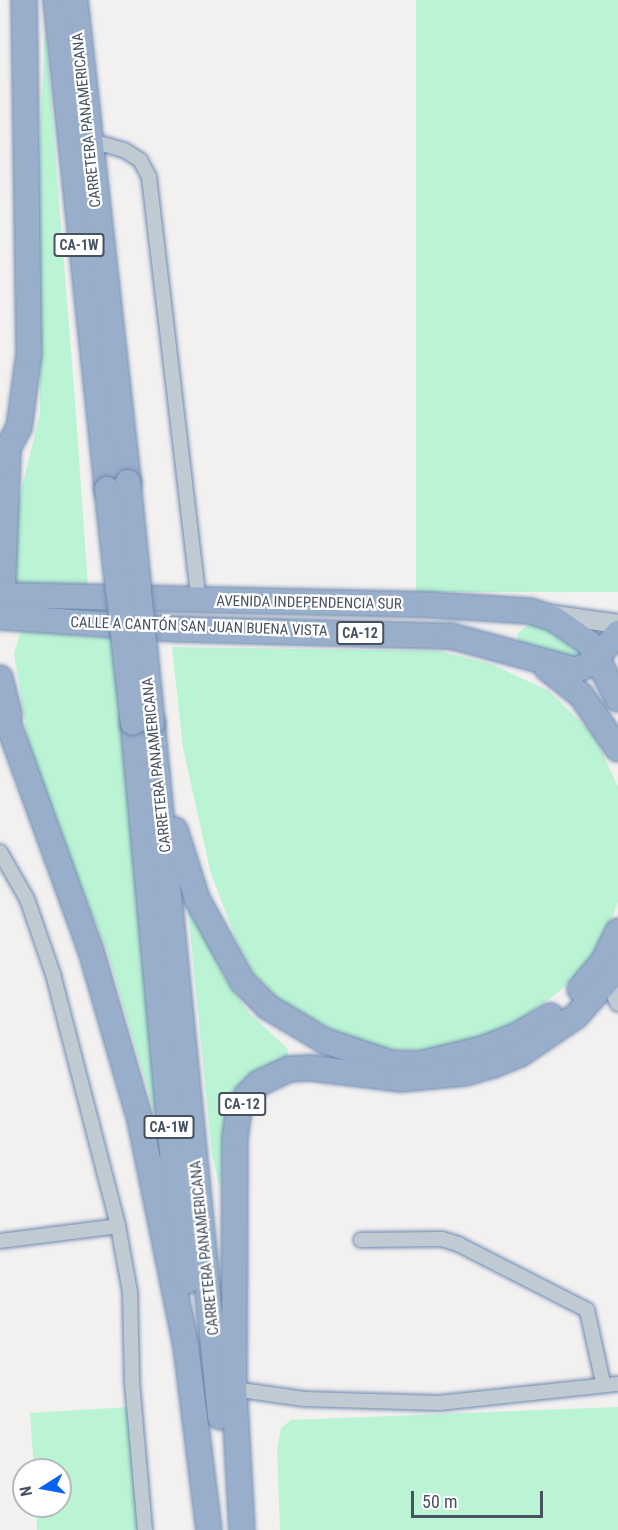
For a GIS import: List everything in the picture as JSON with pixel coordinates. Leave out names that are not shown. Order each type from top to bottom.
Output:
[{"type":"highway","points":[[10,610],[3,568],[4,456],[19,428],[29,354],[24,0]]},
{"type":"highway","name":"CARRETERA PANAMERICANA","points":[[56,0],[118,486]]},
{"type":"highway","name":"CARRETERA PANAMERICANA","points":[[75,0],[118,486],[142,723],[153,967],[210,1530]]},
{"type":"highway","name":"AVENIDA INDEPENDENCIA SUR","points":[[10,610],[199,601],[433,605],[527,611]]},
{"type":"highway","name":"CALLE A CANTÓN SAN JUAN BUENA VISTA","points":[[10,610],[178,629],[451,636],[538,662]]},
{"type":"highway","points":[[510,652],[508,632],[527,611]]},
{"type":"highway","name":"CA-12","points":[[527,611],[554,619],[576,632],[597,657],[614,691]]},
{"type":"highway","points":[[538,662],[576,670],[597,657],[616,631]]},
{"type":"highway","points":[[614,691],[616,631]]},
{"type":"highway","name":"CA-12","points":[[538,662],[581,694],[618,749]]},
{"type":"highway","points":[[0,678],[24,769]]},
{"type":"highway","points":[[0,701],[4,726],[24,769],[92,951],[140,1120],[186,1346],[210,1530]]},
{"type":"highway","name":"CARRETERA PANAMERICANA","points":[[142,723],[159,771],[232,1530]]},
{"type":"highway","points":[[159,771],[197,899],[227,960],[252,994],[268,1007],[342,1049],[392,1063],[419,1064],[454,1059],[514,1037],[573,998],[604,960],[618,931]]},
{"type":"highway","name":"CA-12","points":[[242,1530],[234,1389],[235,1137],[239,1110],[246,1096],[259,1083],[289,1069],[311,1068],[401,1079],[465,1074],[520,1054],[576,1016],[615,985]]},
{"type":"street","points":[[89,140],[124,150],[140,160],[149,177],[199,601]]},
{"type":"street","name":"AVENIDA INDEPENDENCIA SUR","points":[[527,611],[616,631]]},
{"type":"street","points":[[0,852],[27,899],[53,974],[118,1226],[130,1292],[132,1382],[146,1530]]},
{"type":"street","points":[[0,1241],[118,1226]]},
{"type":"street","points":[[361,1240],[442,1239],[458,1244],[587,1310],[603,1383]]},
{"type":"street","points":[[234,1389],[304,1399],[411,1404],[499,1399],[603,1383],[618,1384]]},
{"type":"green space","points":[[416,0],[618,0],[618,592],[416,592]]},
{"type":"green space","points":[[45,24],[88,587],[16,586],[11,557],[15,516],[40,413],[38,186]]},
{"type":"green space","points":[[530,623],[540,623],[582,653],[578,660],[521,649],[517,634]]},
{"type":"green space","points":[[21,631],[112,638],[171,1168],[107,950],[33,770],[14,653]]},
{"type":"green space","points":[[172,647],[438,651],[491,664],[549,691],[594,735],[618,787],[618,902],[603,942],[585,968],[556,994],[507,1029],[434,1052],[382,1048],[347,1037],[277,999],[254,974],[237,942],[211,874],[183,748]]},
{"type":"green space","points":[[186,889],[224,978],[249,1013],[287,1048],[289,1058],[257,1069],[232,1091],[226,1112],[220,1188],[212,1155]]},
{"type":"green space","points":[[130,1407],[138,1530],[37,1530],[36,1518],[72,1518],[72,1458],[33,1458],[30,1413]]},
{"type":"green space","points":[[618,1407],[618,1530],[280,1530],[277,1450],[281,1428],[291,1420]]}]
